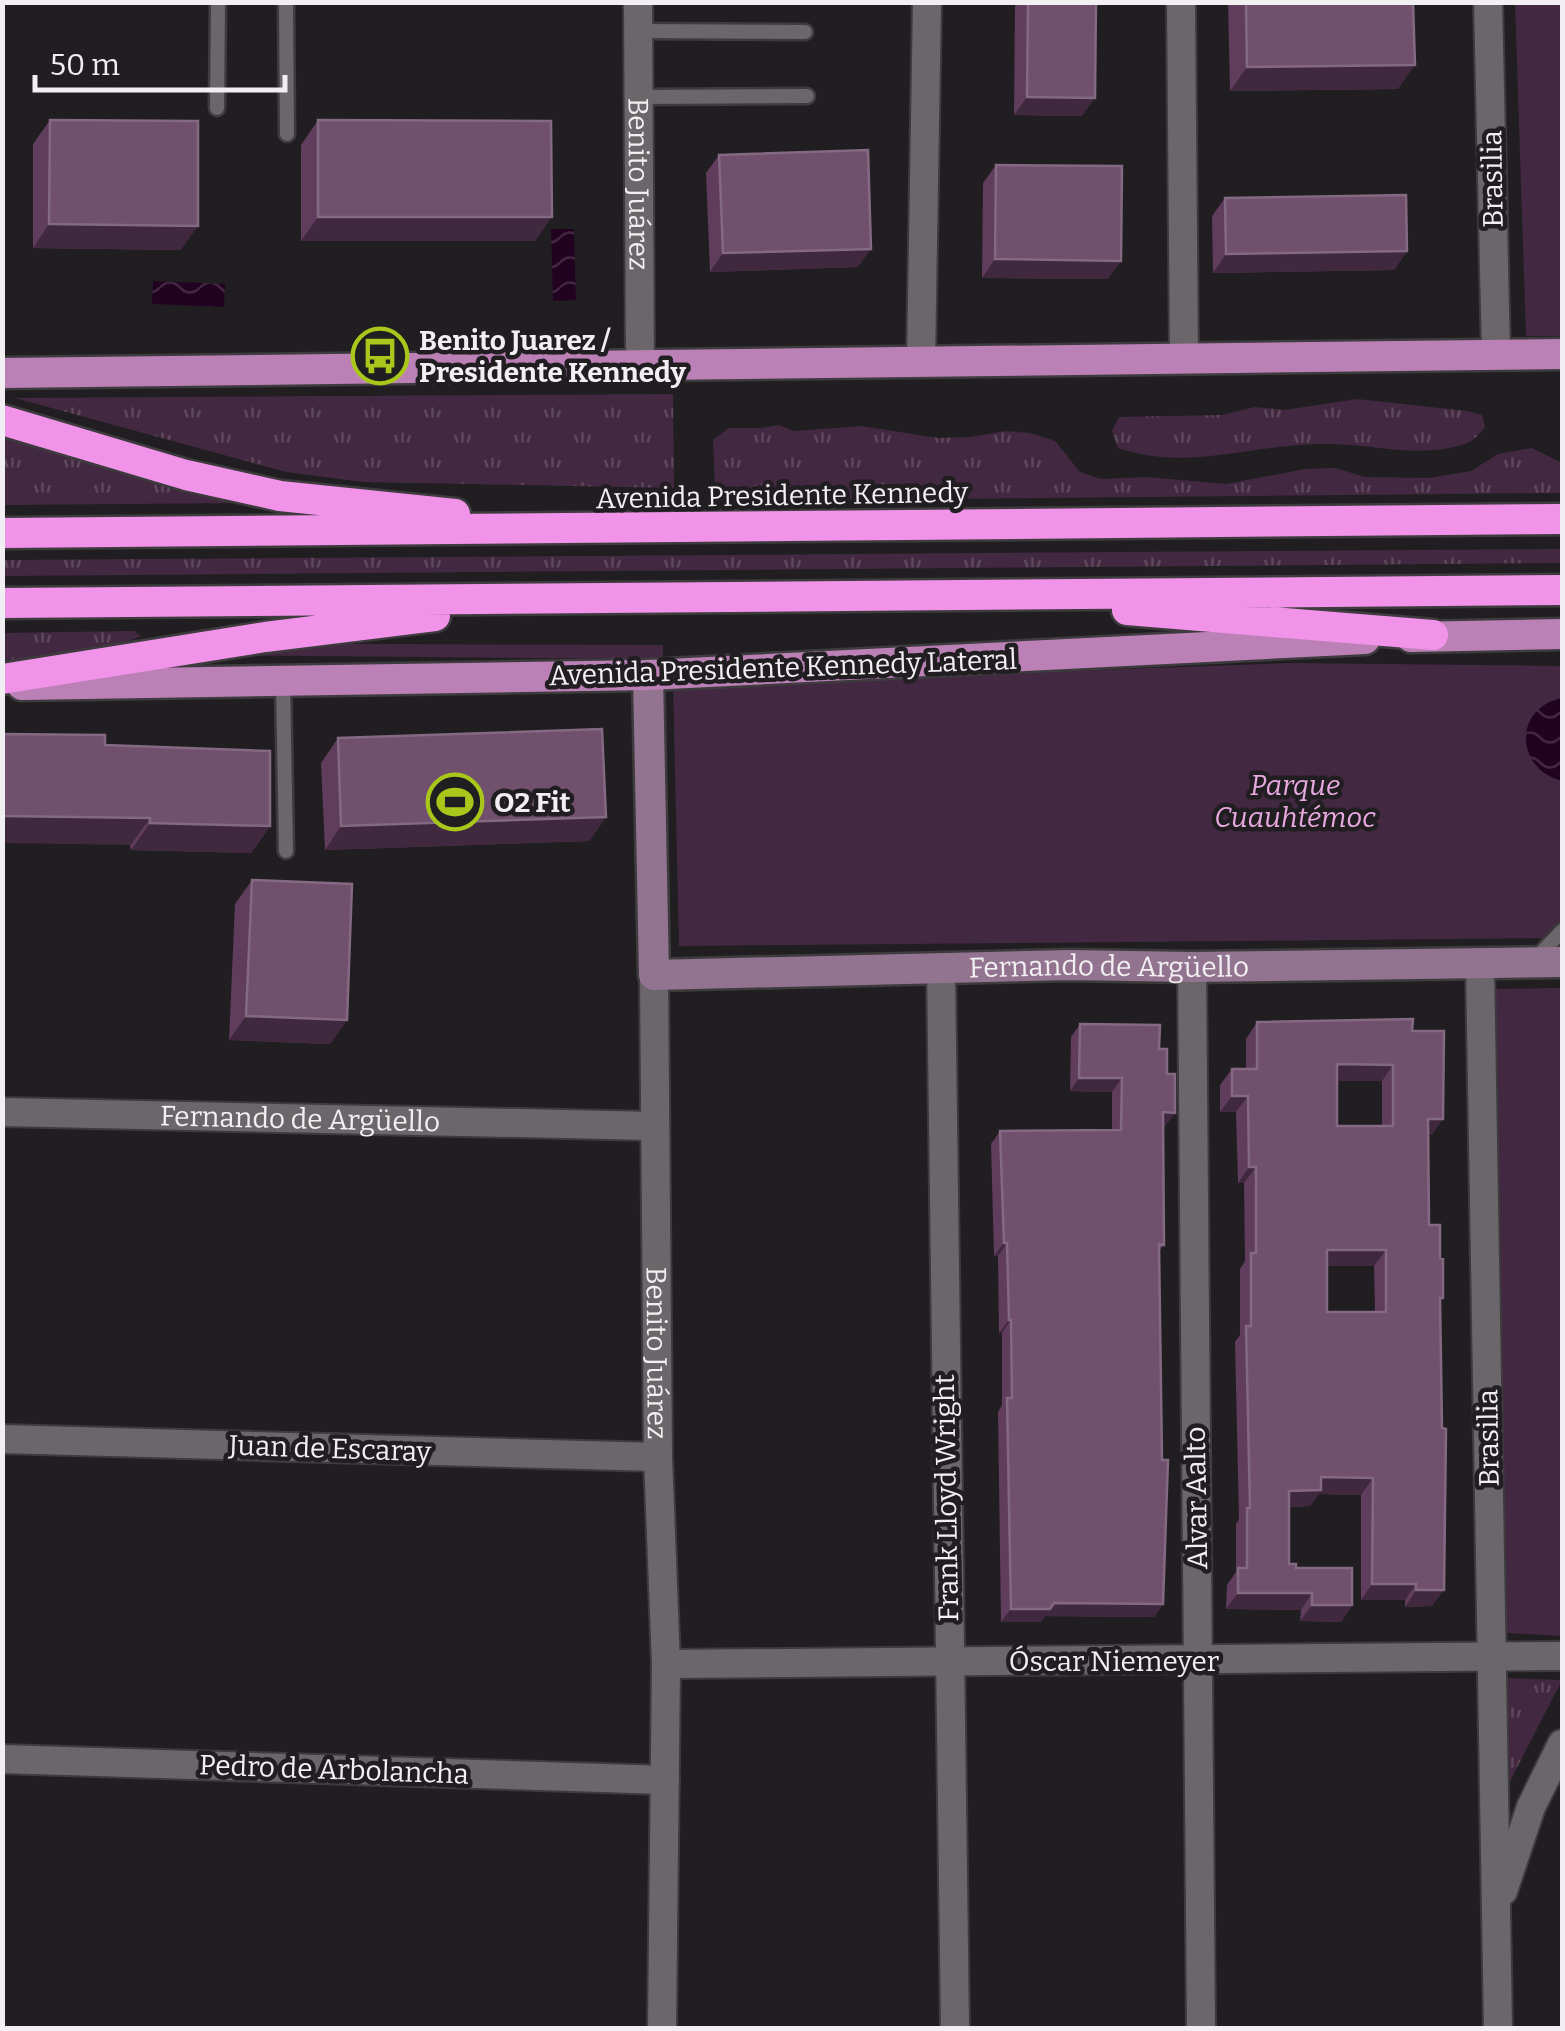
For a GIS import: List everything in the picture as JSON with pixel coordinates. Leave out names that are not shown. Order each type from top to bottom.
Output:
[{"type":"highway","points":[[2,420],[186,474],[280,496],[617,530]]},
{"type":"highway","name":"Avenida Presidente Kennedy","points":[[2,534],[1562,520]]},
{"type":"highway","points":[[2,602],[1562,590]]},
{"type":"highway","points":[[934,593],[1433,636]]},
{"type":"highway","points":[[2,682],[265,637],[570,599]]},
{"type":"main road","points":[[2,373],[1562,354]]},
{"type":"main road","name":"Avenida Presidente Kennedy Lateral","points":[[2,682],[648,675],[1433,636],[1562,634]]},
{"type":"street","points":[[921,362],[927,2]]},
{"type":"street","points":[[1181,2],[1184,358]]},
{"type":"street","name":"Brasilia","points":[[1488,2],[1496,354]]},
{"type":"street","name":"Benito Juárez","points":[[638,17],[640,365]]},
{"type":"street","name":"Benito Juárez","points":[[648,675],[658,1457],[666,1664],[662,2028]]},
{"type":"street","name":"Fernando de Argüello","points":[[654,975],[1547,962]]},
{"type":"street","name":"Brasilia","points":[[1480,964],[1498,2028]]},
{"type":"street","name":"Alvar Aalto","points":[[1192,967],[1201,2028]]},
{"type":"street","name":"Frank Lloyd Wright","points":[[940,968],[955,2028]]},
{"type":"street","name":"Fernando de Argüello","points":[[2,1112],[654,1126]]},
{"type":"street","name":"Juan de Escaray","points":[[2,1439],[658,1457]]},
{"type":"street","name":"Óscar Niemeyer","points":[[666,1664],[1562,1656]]},
{"type":"street","name":"Brasilia","points":[[1497,1912],[1531,1806],[1562,1744]]},
{"type":"street","name":"Pedro de Arbolancha","points":[[2,1759],[665,1780]]},
{"type":"lane","points":[[217,108],[218,2]]},
{"type":"lane","points":[[286,2],[287,134]]},
{"type":"lane","points":[[638,17],[805,32]]},
{"type":"lane","points":[[638,97],[807,96]]},
{"type":"lane","points":[[283,681],[286,851]]},
{"type":"lane","points":[[1547,962],[1562,931]]},
{"type":"green space","points":[[1515,3],[1562,3],[1562,336],[1526,336]]},
{"type":"green space","points":[[673,394],[674,488],[363,482],[286,472],[15,398]]},
{"type":"green space","points":[[1357,399],[1467,411],[1482,415],[1485,427],[1468,443],[1438,450],[1323,444],[1170,458],[1118,448],[1112,431],[1119,417],[1222,415],[1255,407],[1285,410]]},
{"type":"green space","points":[[779,425],[794,431],[861,426],[938,438],[1005,431],[1030,433],[1055,441],[1080,472],[1101,479],[1146,477],[1227,484],[1305,469],[1335,468],[1365,477],[1429,478],[1471,471],[1498,454],[1532,448],[1562,463],[1562,493],[828,500],[818,492],[715,491],[713,440],[729,428]]},
{"type":"green space","points":[[2,433],[243,498],[239,503],[3,505]]},
{"type":"green space","points":[[1562,549],[1562,563],[2,576],[3,560]]},
{"type":"green space","points":[[134,631],[141,636],[91,656],[3,660],[2,633]]},
{"type":"green space","points":[[336,644],[663,645],[663,659],[207,655]]},
{"type":"green space","name":"Parque Cuauhtémoc","points":[[1290,663],[1562,666],[1562,938],[679,946],[673,685]]},
{"type":"green space","points":[[1562,988],[1562,1636],[1506,1633],[1494,989]]},
{"type":"green space","points":[[1500,1678],[1562,1680],[1506,1789]]},
{"type":"water","points":[[551,229],[574,229],[576,300],[553,301]]},
{"type":"water","points":[[153,281],[225,284],[224,307],[152,304]]},
{"type":"water","points":[[1562,698],[1562,781],[1535,764],[1526,739],[1535,714]]},
{"type":"building","points":[[1028,2],[1096,2],[1095,98],[1027,97]]},
{"type":"building","points":[[1246,2],[1413,2],[1415,65],[1247,67]]},
{"type":"building","points":[[50,120],[198,121],[198,226],[49,224]]},
{"type":"building","points":[[318,120],[551,121],[552,217],[318,217]]},
{"type":"building","points":[[868,150],[871,249],[723,253],[719,155]]},
{"type":"building","points":[[996,165],[1122,166],[1121,261],[995,259]]},
{"type":"building","points":[[1406,195],[1407,251],[1226,254],[1225,198]]},
{"type":"building","name":"O2 Fit","points":[[602,729],[606,817],[341,826],[338,738]]},
{"type":"building","points":[[2,734],[105,735],[105,745],[270,751],[270,826],[150,823],[150,818],[2,816]]},
{"type":"building","points":[[252,880],[352,884],[347,1020],[246,1016]]},
{"type":"building","points":[[1413,1019],[1412,1031],[1444,1031],[1443,1119],[1428,1119],[1429,1225],[1440,1225],[1443,1259],[1440,1298],[1442,1428],[1446,1429],[1444,1590],[1416,1590],[1416,1584],[1372,1584],[1373,1478],[1321,1477],[1321,1490],[1289,1491],[1289,1564],[1296,1564],[1296,1568],[1352,1568],[1352,1605],[1312,1605],[1312,1593],[1238,1593],[1238,1568],[1247,1568],[1250,1508],[1246,1326],[1251,1326],[1251,1253],[1256,1253],[1256,1167],[1249,1167],[1248,1096],[1232,1096],[1232,1069],[1257,1069],[1257,1022]],"holes":[[[1337,1064],[1393,1065],[1393,1126],[1337,1126]],[[1327,1250],[1386,1250],[1386,1312],[1327,1312]]]},
{"type":"building","points":[[1080,1024],[1160,1025],[1159,1049],[1167,1049],[1167,1074],[1175,1074],[1175,1113],[1163,1112],[1164,1245],[1159,1244],[1162,1460],[1168,1460],[1163,1604],[1054,1603],[1050,1609],[1011,1609],[1007,1398],[1012,1398],[1011,1320],[1000,1131],[1121,1130],[1122,1078],[1079,1078]]},
{"type":"place","name":"Benito Juarez / Presidente Kennedy","points":[[380,356]]},
{"type":"place","name":"O2 Fit","points":[[455,802]]}]
